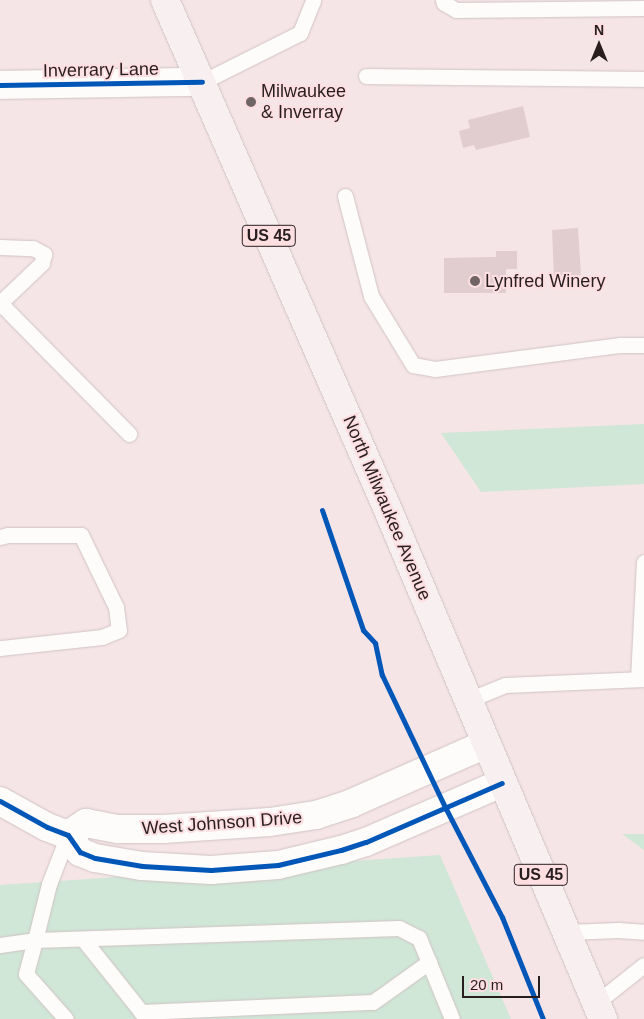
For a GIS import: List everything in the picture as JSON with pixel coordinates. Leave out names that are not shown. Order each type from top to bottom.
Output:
[{"type":"main road","name":"North Milwaukee Avenue","points":[[166,0],[388,510],[599,1011]]},
{"type":"street","name":"Inverrary Lane","points":[[0,85],[202,82]]},
{"type":"street","name":"West Johnson Drive","points":[[68,835],[86,823],[118,829],[163,829],[277,821],[316,815],[352,803],[486,744]]},
{"type":"street","points":[[0,800],[47,827],[68,835],[80,852],[116,862],[197,870],[257,868],[316,856],[366,842],[502,783]]},
{"type":"lane","points":[[202,82],[300,33],[313,0]]},
{"type":"lane","points":[[443,0],[444,3],[456,10],[644,8]]},
{"type":"lane","points":[[366,76],[644,79]]},
{"type":"lane","points":[[345,196],[371,296],[413,365],[435,368],[620,344],[644,345]]},
{"type":"lane","points":[[0,247],[33,248],[44,254],[42,263],[0,303],[129,434]]},
{"type":"lane","points":[[0,537],[17,535],[81,536],[116,607],[119,630],[102,637],[0,648]]},
{"type":"lane","points":[[468,700],[505,685],[641,679],[644,562]]},
{"type":"lane","points":[[66,1019],[26,974],[49,884],[68,835]]},
{"type":"lane","points":[[0,945],[36,940],[399,928],[419,938],[448,1018]]},
{"type":"lane","points":[[566,932],[618,930],[644,932]]},
{"type":"lane","points":[[83,939],[144,1015],[373,1002],[429,962]]},
{"type":"lane","points":[[599,1011],[644,965]]},
{"type":"green space","points":[[644,424],[644,484],[481,492],[441,433]]},
{"type":"green space","points":[[622,834],[644,834],[644,850]]},
{"type":"green space","points":[[440,855],[511,1019],[0,1019],[0,885]]},
{"type":"building","points":[[523,106],[530,137],[476,150],[474,145],[463,148],[459,131],[470,128],[468,120]]},
{"type":"building","points":[[578,228],[581,275],[554,277],[552,230]]},
{"type":"building","name":"Lynfred Winery","points":[[496,251],[517,251],[517,269],[506,269],[506,293],[444,293],[444,258],[496,257]]},
{"type":"cycle path","points":[[0,85],[202,82]]},
{"type":"cycle path","points":[[322,510],[363,630],[375,643],[382,675],[446,809],[502,917],[543,1019]]},
{"type":"cycle path","points":[[0,801],[47,827],[68,835],[80,852],[95,858],[142,866],[211,870],[278,865],[341,850],[366,842],[502,783]]},
{"type":"place","name":"Milwaukee & Inverray","points":[[251,102]]},
{"type":"place","name":"Lynfred Winery","points":[[475,281]]}]
